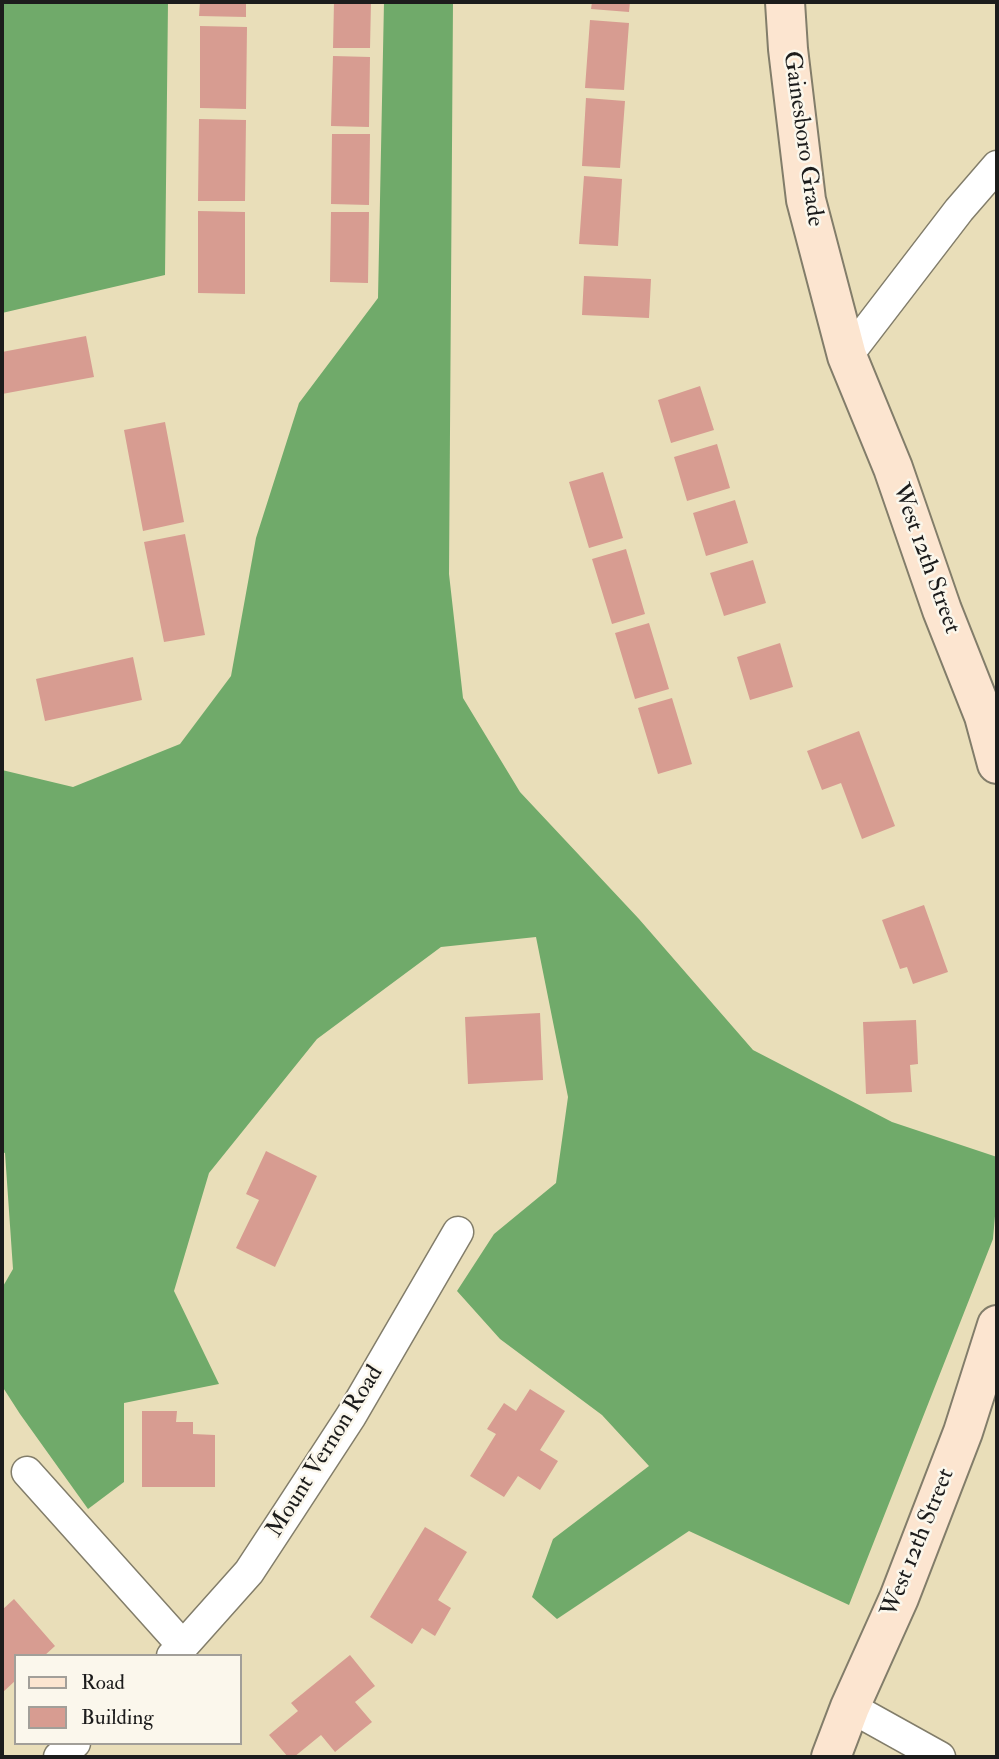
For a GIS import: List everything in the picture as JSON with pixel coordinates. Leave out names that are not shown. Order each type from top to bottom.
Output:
[{"type":"main road","name":"Gainesboro Grade","points":[[785,2],[806,200],[847,356]]},
{"type":"main road","name":"West 12th Street","points":[[847,356],[893,468],[942,610],[984,716],[997,764]]},
{"type":"main road","name":"West 12th Street","points":[[831,1757],[850,1707],[899,1598],[963,1432],[997,1325]]},
{"type":"street","points":[[847,356],[959,210],[997,166]]},
{"type":"street","name":"Mount Vernon Road","points":[[177,1651],[249,1572],[351,1416],[458,1232]]},
{"type":"street","points":[[27,1472],[177,1651]]},
{"type":"street","points":[[850,1707],[940,1757]]},
{"type":"street","points":[[59,1757],[73,1745]]},
{"type":"green space","points":[[2,2],[168,2],[165,275],[2,313]]},
{"type":"green space","points":[[384,2],[453,2],[449,574],[463,698],[520,792],[639,919],[753,1050],[892,1122],[997,1157],[993,1239],[849,1605],[689,1531],[557,1619],[532,1597],[553,1539],[649,1466],[602,1415],[500,1339],[457,1291],[494,1234],[556,1183],[568,1097],[536,937],[441,947],[317,1039],[209,1173],[174,1291],[219,1384],[124,1403],[124,1482],[88,1509],[2,1386],[2,1288],[13,1269],[5,1153],[2,1152],[2,770],[73,787],[180,744],[231,676],[256,538],[299,403],[378,298]]},
{"type":"building","points":[[200,2],[246,2],[246,17],[199,16]]},
{"type":"building","points":[[334,2],[371,2],[370,48],[333,48]]},
{"type":"building","points":[[592,2],[630,2],[629,12],[591,9]]},
{"type":"building","points":[[590,20],[629,23],[624,90],[585,88]]},
{"type":"building","points":[[200,26],[247,27],[246,109],[200,108]]},
{"type":"building","points":[[333,56],[370,57],[369,127],[331,126]]},
{"type":"building","points":[[586,98],[625,101],[620,168],[582,166]]},
{"type":"building","points":[[199,119],[246,120],[245,201],[198,201]]},
{"type":"building","points":[[332,134],[370,134],[369,205],[331,204]]},
{"type":"building","points":[[584,176],[622,179],[618,246],[579,244]]},
{"type":"building","points":[[198,211],[245,212],[245,294],[198,293]]},
{"type":"building","points":[[331,212],[369,212],[368,283],[330,282]]},
{"type":"building","points":[[584,276],[651,279],[649,318],[582,315]]},
{"type":"building","points":[[86,336],[94,377],[2,394],[2,352]]},
{"type":"building","points":[[700,386],[714,430],[671,443],[658,400]]},
{"type":"building","points":[[165,422],[184,522],[143,531],[124,430]]},
{"type":"building","points":[[717,444],[730,488],[687,501],[674,457]]},
{"type":"building","points":[[603,472],[623,538],[589,548],[569,482]]},
{"type":"building","points":[[735,500],[748,543],[706,556],[693,513]]},
{"type":"building","points":[[185,534],[205,635],[164,642],[144,542]]},
{"type":"building","points":[[626,549],[645,614],[612,624],[592,559]]},
{"type":"building","points":[[753,560],[766,603],[724,616],[710,573]]},
{"type":"building","points":[[649,623],[669,689],[635,699],[615,633]]},
{"type":"building","points":[[780,643],[793,687],[750,700],[737,657]]},
{"type":"building","points":[[133,657],[142,700],[45,721],[36,679]]},
{"type":"building","points":[[672,698],[692,764],[658,774],[638,708]]},
{"type":"building","points":[[859,731],[895,826],[862,839],[841,783],[822,790],[807,751]]},
{"type":"building","points":[[924,905],[948,972],[913,984],[907,967],[900,969],[882,920]]},
{"type":"building","points":[[540,1013],[543,1080],[468,1084],[465,1017]]},
{"type":"building","points":[[916,1020],[918,1064],[910,1065],[912,1092],[866,1094],[863,1022]]},
{"type":"building","points":[[266,1151],[317,1176],[275,1267],[236,1248],[259,1200],[246,1194]]},
{"type":"building","points":[[530,1389],[565,1411],[540,1450],[558,1461],[540,1490],[518,1476],[504,1497],[470,1476],[496,1434],[487,1429],[504,1403],[516,1411]]},
{"type":"building","points":[[142,1411],[177,1411],[176,1422],[193,1422],[193,1434],[215,1435],[215,1487],[142,1487]]},
{"type":"building","points":[[425,1527],[467,1552],[438,1600],[451,1608],[435,1636],[422,1628],[412,1644],[370,1617]]},
{"type":"building","points":[[14,1599],[55,1646],[46,1654],[14,1654],[14,1682],[2,1693],[2,1610]]},
{"type":"building","points":[[350,1655],[375,1686],[355,1702],[372,1722],[335,1752],[321,1735],[294,1757],[288,1757],[269,1735],[298,1711],[291,1703]]}]
